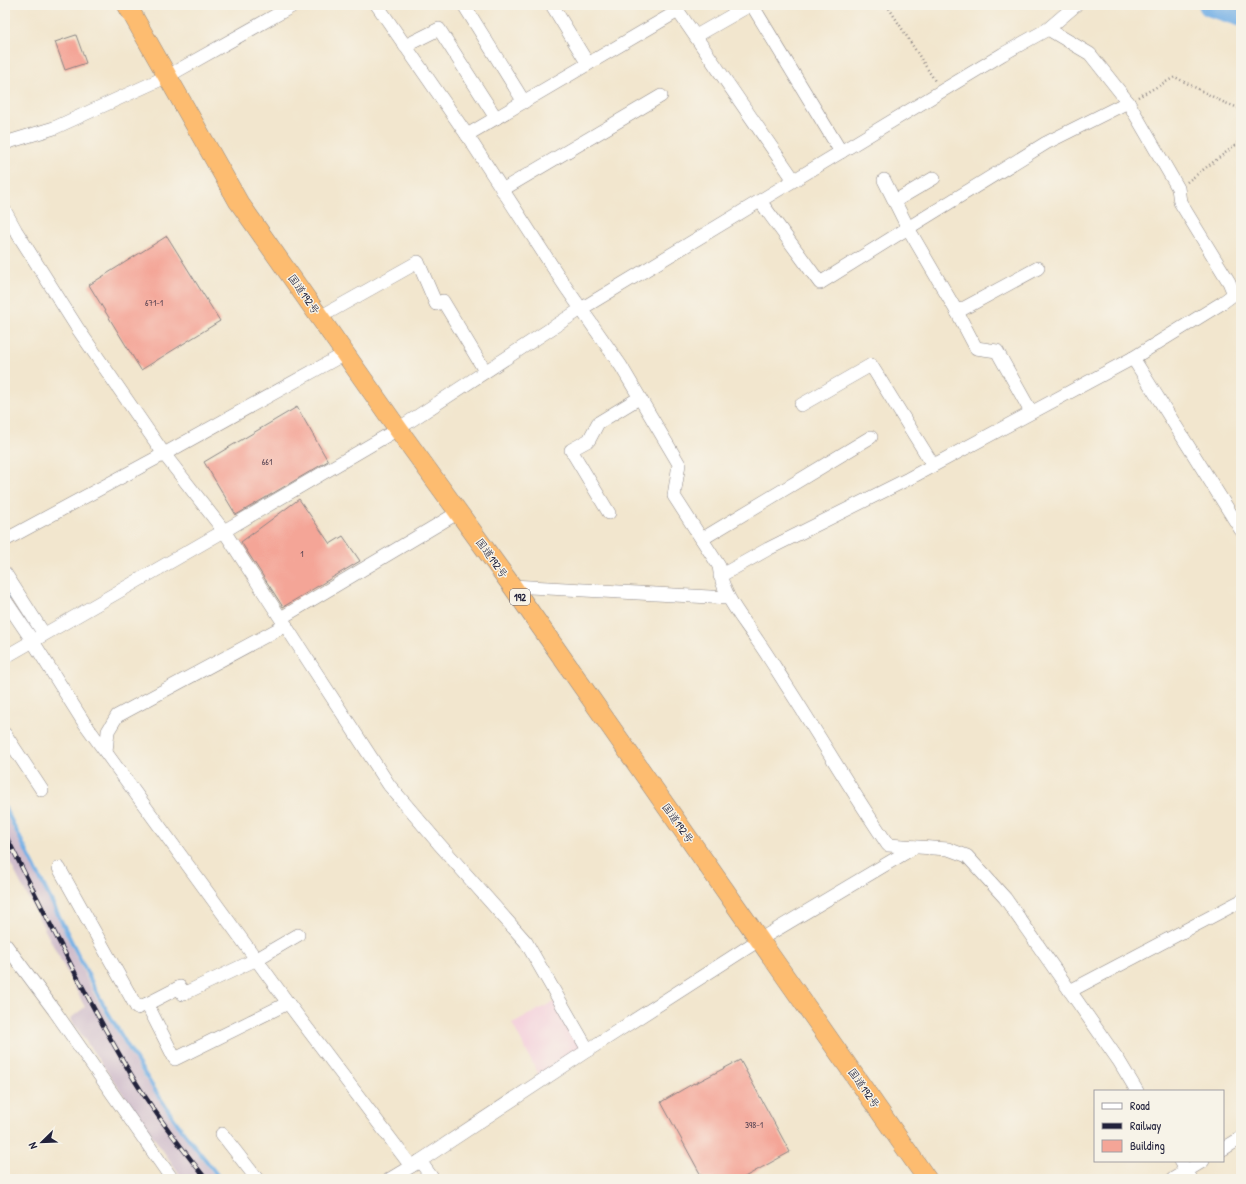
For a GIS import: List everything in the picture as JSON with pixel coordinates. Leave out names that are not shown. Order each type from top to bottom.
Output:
[{"type":"highway","name":"国道192号","points":[[127,5],[238,201],[398,429],[512,586],[927,1179]]},
{"type":"street","points":[[5,143],[54,128],[168,76],[294,5]]},
{"type":"street","points":[[377,5],[467,135],[581,309],[621,366],[680,464],[674,496],[719,566],[720,576],[728,598],[765,651],[855,796],[888,845],[948,849],[967,856],[1005,898],[1119,1062],[1136,1090]]},
{"type":"street","points":[[464,5],[524,102]]},
{"type":"street","points":[[552,5],[588,64]]},
{"type":"street","points":[[696,36],[751,5],[841,152]]},
{"type":"street","points":[[5,657],[398,429],[581,309],[1003,54],[1048,29],[1076,5]]},
{"type":"street","points":[[467,135],[588,64],[680,7],[696,36],[794,180]]},
{"type":"street","points":[[405,46],[439,29],[496,118]]},
{"type":"street","points":[[720,576],[768,549],[933,465],[1132,358],[1222,303],[1237,291],[1229,282],[1180,202],[1178,188],[1128,102],[1090,54],[1048,29]]},
{"type":"street","points":[[502,190],[661,96]]},
{"type":"street","points":[[760,201],[820,283],[1046,143],[1128,102]]},
{"type":"street","points":[[895,201],[934,178]]},
{"type":"street","points":[[884,180],[908,228],[957,312],[976,348],[997,352],[1031,412]]},
{"type":"street","points":[[5,211],[10,234],[78,329],[164,454],[224,531],[389,785],[444,850],[526,942],[588,1050]]},
{"type":"street","points":[[320,317],[418,262],[436,304],[443,301],[486,371]]},
{"type":"street","points":[[957,312],[1038,268]]},
{"type":"street","points":[[5,540],[346,353]]},
{"type":"street","points":[[1132,358],[1236,511],[1241,530]]},
{"type":"street","points":[[800,405],[871,365],[933,465]]},
{"type":"street","points":[[609,513],[571,450],[589,440],[598,423],[639,398]]},
{"type":"street","points":[[702,539],[871,437]]},
{"type":"street","points":[[106,752],[108,731],[117,716],[284,622],[459,512]]},
{"type":"street","points":[[5,573],[44,634]]},
{"type":"street","points":[[512,586],[728,598]]},
{"type":"street","points":[[5,600],[83,721],[288,1003],[415,1164],[433,1179]]},
{"type":"street","points":[[5,734],[42,790]]},
{"type":"street","points":[[390,1179],[759,940],[915,846]]},
{"type":"street","points":[[59,868],[137,1008],[180,987],[183,994],[257,959],[298,934]]},
{"type":"street","points":[[1070,991],[1241,901]]},
{"type":"street","points":[[5,944],[54,1010],[172,1179]]},
{"type":"street","points":[[147,1004],[174,1059],[288,1003]]},
{"type":"street","points":[[222,1134],[257,1179]]},
{"type":"street","points":[[1224,1148],[1241,1138]]},
{"type":"street","points":[[1173,1179],[1201,1162]]},
{"type":"path","points":[[887,5],[942,91]]},
{"type":"path","points":[[1128,102],[1175,77],[1222,102],[1241,109]]},
{"type":"path","points":[[1178,188],[1241,141]]},
{"type":"shaded area","points":[[5,814],[34,869],[96,998],[143,1076],[177,1127],[217,1179],[183,1179],[70,1019],[85,1007],[5,853]]},
{"type":"shaded area","points":[[556,1001],[582,1047],[539,1076],[512,1023]]},
{"type":"building","points":[[76,35],[86,63],[65,70],[55,42]]},
{"type":"building","points":[[167,236],[220,321],[141,370],[89,285]]},
{"type":"building","points":[[297,407],[328,461],[236,515],[204,462]]},
{"type":"building","points":[[299,499],[330,544],[343,536],[360,561],[283,607],[241,542]]},
{"type":"building","points":[[740,1060],[790,1152],[741,1179],[703,1179],[661,1102],[694,1083]]},
{"type":"waterway","points":[[1210,5],[1241,15]]},
{"type":"waterway","points":[[5,591],[10,598]]},
{"type":"waterway","points":[[5,808],[108,1013],[168,1110],[220,1179]]},
{"type":"railway","points":[[5,834],[68,959],[117,1051],[151,1106],[206,1179]]}]
